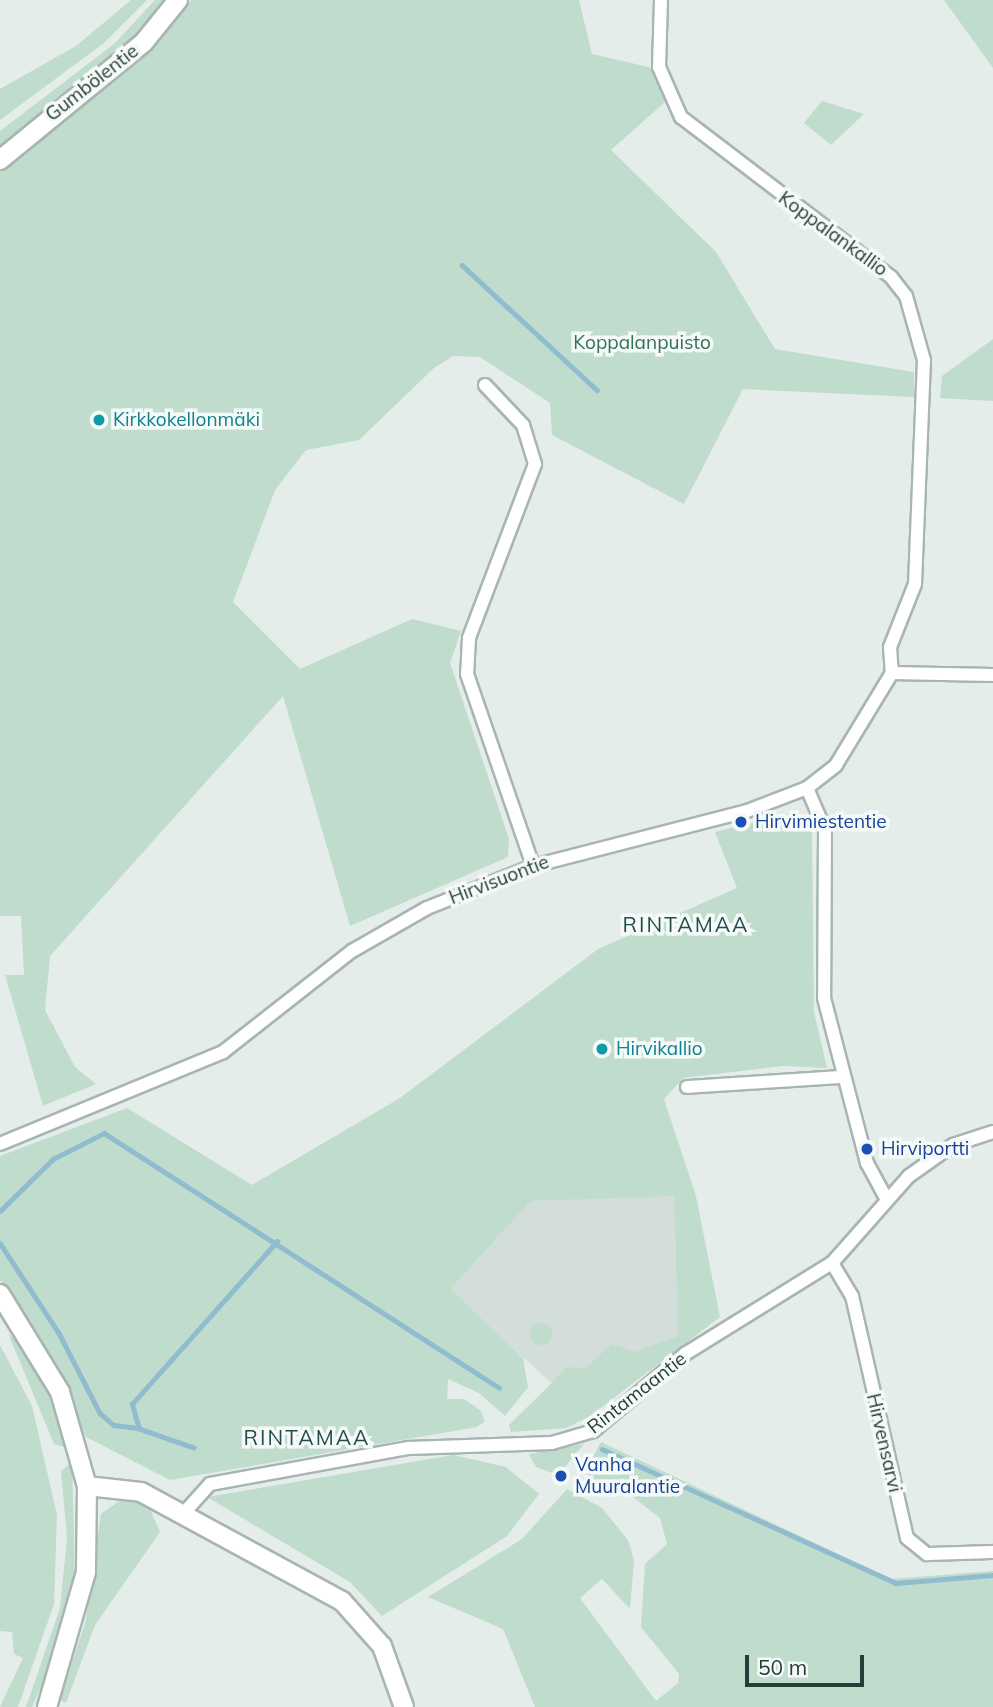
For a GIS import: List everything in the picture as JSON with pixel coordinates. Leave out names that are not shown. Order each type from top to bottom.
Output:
[{"type":"main road","name":"Gumbölentie","points":[[0,160],[144,43],[178,0]]},
{"type":"main road","points":[[0,1294],[60,1392],[86,1486],[86,1572],[47,1707]]},
{"type":"main road","points":[[86,1486],[141,1492],[359,1615],[382,1646],[404,1707]]},
{"type":"street","name":"Koppalankallio","points":[[661,0],[659,66],[681,117],[891,276],[906,296],[924,360],[915,584],[890,647],[892,673]]},
{"type":"street","points":[[485,385],[523,425],[535,464],[470,638],[467,674],[533,866]]},
{"type":"street","points":[[892,673],[993,675]]},
{"type":"street","name":"Hirvisuontie","points":[[0,1144],[223,1052],[384,930],[533,866],[747,811],[807,788],[836,765],[892,673]]},
{"type":"street","points":[[807,788],[825,830],[824,998],[842,1077],[867,1163],[887,1200]]},
{"type":"street","points":[[687,1087],[842,1077]]},
{"type":"street","name":"Rintamaantie","points":[[183,1514],[210,1484],[454,1443],[573,1439],[593,1431],[685,1354],[832,1263],[887,1200],[953,1145],[993,1132]]},
{"type":"street","name":"Hirvensarvi","points":[[832,1263],[852,1296],[907,1538],[927,1554],[993,1552]]},
{"type":"shaded area","points":[[674,1195],[678,1336],[628,1368],[556,1387],[449,1290],[531,1201]]},
{"type":"green space","points":[[131,0],[147,0],[104,43],[0,120],[0,89],[76,46]]},
{"type":"green space","points":[[155,0],[168,0],[136,37],[0,148],[0,131],[114,44]]},
{"type":"green space","name":"Koppalanpuisto","points":[[191,0],[579,0],[592,54],[653,68],[665,102],[611,150],[716,252],[775,349],[914,372],[914,397],[743,389],[684,504],[552,435],[550,403],[480,357],[453,356],[434,368],[359,440],[306,450],[275,490],[233,602],[300,669],[412,619],[461,631],[450,663],[509,839],[508,857],[350,926],[283,696],[50,956],[45,1010],[75,1067],[96,1084],[43,1106],[5,975],[24,975],[21,916],[0,916],[0,172],[150,49]]},
{"type":"green space","points":[[944,0],[993,0],[993,68]]},
{"type":"green space","points":[[822,101],[864,114],[831,145],[804,123]]},
{"type":"green space","points":[[993,339],[993,401],[940,398],[942,376]]},
{"type":"green space","points":[[792,813],[801,816],[812,833],[814,1012],[827,1068],[783,1066],[683,1078],[664,1099],[696,1196],[720,1317],[590,1416],[566,1428],[511,1432],[509,1425],[568,1367],[584,1369],[612,1344],[635,1352],[678,1336],[674,1196],[531,1201],[450,1289],[523,1358],[528,1387],[505,1416],[479,1393],[448,1379],[447,1399],[464,1399],[480,1410],[485,1421],[477,1427],[170,1480],[86,1437],[51,1356],[0,1280],[0,1156],[127,1108],[252,1185],[400,1098],[598,949],[737,888],[715,832]]},
{"type":"green space","points":[[541,1323],[549,1326],[552,1334],[549,1342],[541,1345],[533,1342],[530,1334],[533,1326]]},
{"type":"green space","points":[[8,1333],[35,1360],[69,1448],[54,1444]]},
{"type":"green space","points":[[0,1345],[32,1406],[57,1515],[54,1604],[18,1707],[0,1707],[23,1658],[14,1654],[12,1632],[0,1631]]},
{"type":"green space","points":[[601,1442],[891,1579],[993,1571],[993,1707],[535,1707],[503,1629],[428,1597],[522,1539],[567,1489],[602,1508],[628,1540],[634,1560],[630,1609],[602,1579],[580,1598],[656,1701],[678,1683],[679,1674],[641,1627],[645,1564],[667,1544],[660,1518],[633,1497],[588,1484],[588,1466]]},
{"type":"green space","points":[[584,1444],[558,1475],[536,1467],[529,1454]]},
{"type":"green space","points":[[453,1455],[506,1467],[539,1494],[507,1536],[382,1616],[350,1582],[207,1497]]},
{"type":"green space","points":[[72,1462],[75,1577],[61,1643],[32,1707],[26,1707],[60,1608],[67,1538],[61,1471]]},
{"type":"green space","points":[[126,1496],[149,1507],[160,1532],[95,1625],[66,1703],[60,1700],[86,1620],[101,1514]]},
{"type":"waterway","points":[[462,265],[597,390]]},
{"type":"waterway","points":[[0,1211],[53,1159],[104,1133],[499,1388]]},
{"type":"waterway","points":[[194,1448],[139,1429],[132,1404],[277,1241]]},
{"type":"waterway","points":[[0,1243],[59,1333],[100,1413],[114,1425],[138,1428]]},
{"type":"waterway","points":[[602,1449],[896,1583],[993,1575]]},
{"type":"place","name":"Kirkkokellonmäki","points":[[99,420]]},
{"type":"place","name":"Hirvimiestentie","points":[[741,822]]},
{"type":"place","name":"Hirvikallio","points":[[602,1049]]},
{"type":"place","name":"Hirviportti","points":[[867,1149]]},
{"type":"place","name":"Vanha Muuralantie","points":[[561,1476]]},
{"type":"district","name":"RINTAMAA","points":[[686,924]]},
{"type":"district","name":"RINTAMAA","points":[[307,1437]]}]
